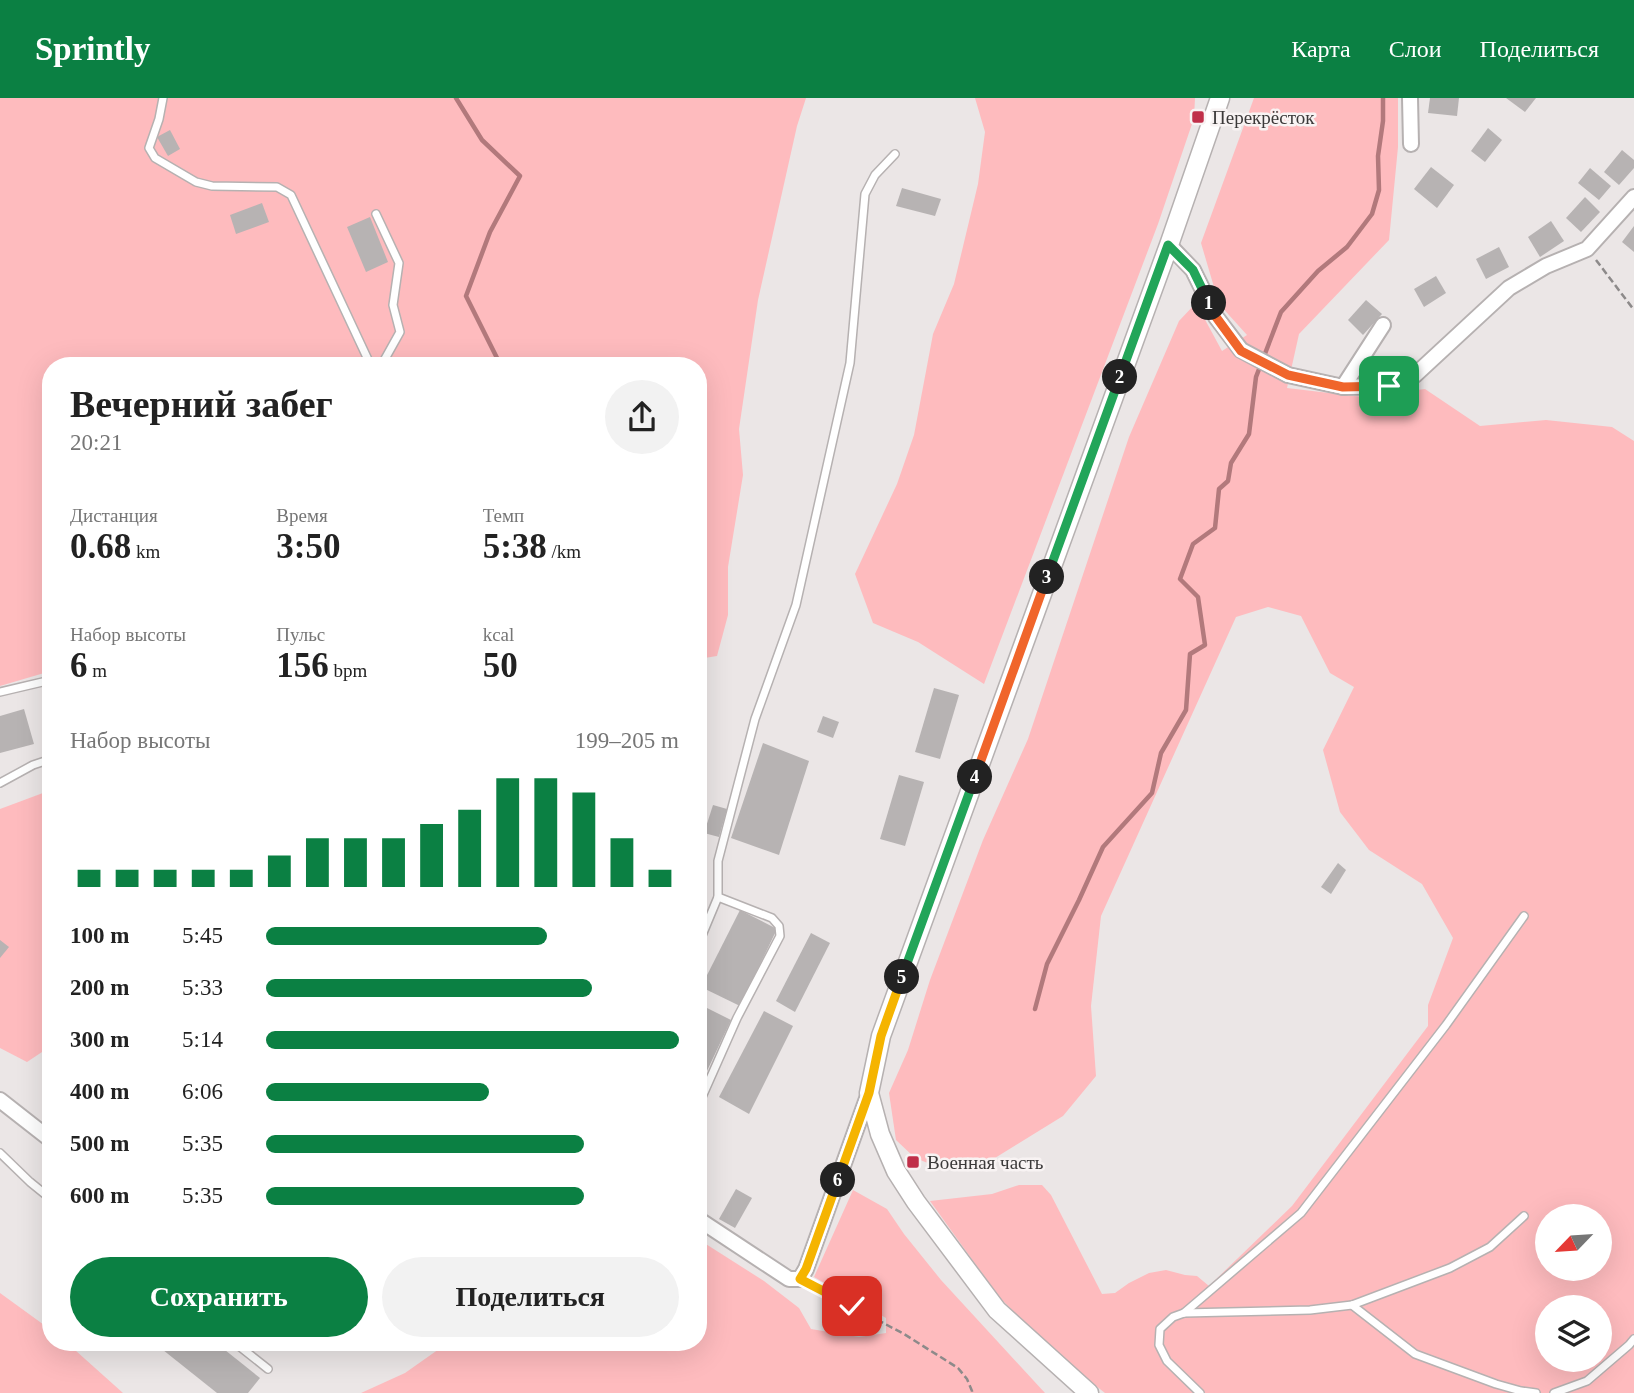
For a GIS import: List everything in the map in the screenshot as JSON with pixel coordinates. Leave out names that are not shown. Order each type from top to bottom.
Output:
[{"type":"street","points":[[707,1225],[789,1279],[800,1279],[806,1269],[869,1093],[881,1036],[1220,98]]},
{"type":"street","points":[[1410,98],[1411,144]]},
{"type":"street","points":[[1168,245],[1193,270],[1216,317],[1241,351],[1288,375],[1343,387],[1389,386],[1415,375],[1509,288],[1546,266],[1587,248],[1634,197]]},
{"type":"street","points":[[1343,387],[1383,326]]},
{"type":"street","points":[[869,1093],[885,1146],[896,1171],[916,1202],[997,1310],[1089,1393]]},
{"type":"street","points":[[0,1100],[42,1133]]},
{"type":"lane","points":[[163,98],[149,148],[155,158],[196,182],[212,186],[277,187],[291,195],[367,357]]},
{"type":"lane","points":[[707,923],[718,897],[718,862],[755,719],[796,605],[850,363],[865,194],[875,175],[895,154]]},
{"type":"lane","points":[[376,214],[399,263],[393,305],[400,332],[386,357]]},
{"type":"lane","points":[[0,692],[42,682]]},
{"type":"lane","points":[[0,783],[42,762]]},
{"type":"lane","points":[[707,1086],[737,1018],[780,936],[779,926],[772,918],[718,897]]},
{"type":"lane","points":[[1200,1393],[1167,1361],[1159,1345],[1160,1329],[1173,1317],[1184,1312],[1301,1213],[1446,1025],[1524,916]]},
{"type":"lane","points":[[0,1153],[42,1192]]},
{"type":"lane","points":[[1184,1312],[1310,1310],[1352,1305],[1450,1268],[1490,1247],[1524,1216]]},
{"type":"lane","points":[[1352,1305],[1415,1354],[1496,1384],[1536,1393]]},
{"type":"lane","points":[[1554,1393],[1587,1381],[1634,1339]]},
{"type":"lane","points":[[245,1351],[268,1369]]},
{"type":"path","points":[[1587,248],[1634,310]]},
{"type":"path","points":[[800,1279],[904,1334],[958,1368],[967,1379],[972,1393]]},
{"type":"shaded area","points":[[0,98],[806,98],[797,126],[758,300],[739,429],[743,475],[728,567],[728,615],[717,656],[707,658],[707,357],[42,357],[42,674],[0,686]]},
{"type":"shaded area","points":[[975,98],[1195,98],[1194,118],[1158,224],[984,684],[918,642],[873,623],[855,574],[897,484],[914,435],[933,334],[954,284],[978,184],[985,132]]},
{"type":"shaded area","points":[[1254,98],[1398,98],[1398,147],[1389,240],[1299,334],[1287,388],[1363,397],[1425,389],[1480,426],[1546,420],[1612,427],[1634,441],[1634,1393],[1105,1393],[1077,1371],[999,1297],[930,1201],[992,1194],[1019,1185],[1042,1185],[1051,1195],[1102,1294],[1115,1293],[1149,1273],[1166,1270],[1197,1276],[1209,1286],[1292,1206],[1428,1026],[1428,1005],[1453,938],[1422,884],[1369,850],[1340,812],[1323,750],[1354,687],[1330,673],[1301,616],[1268,607],[1236,617],[1101,916],[1091,1006],[1096,1076],[1063,1116],[982,1166],[943,1169],[915,1158],[896,1140],[889,1093],[908,1050],[930,980],[983,840],[1028,739],[1129,437],[1179,321],[1196,303],[1222,351],[1247,335],[1219,304],[1201,243]]},
{"type":"shaded area","points":[[42,793],[42,1052],[27,1062],[0,1048],[0,809]]},
{"type":"shaded area","points":[[853,1190],[887,1209],[941,1280],[1045,1393],[361,1393],[405,1373],[436,1351],[707,1351],[707,1245],[764,1281],[799,1308],[811,1329],[859,1337],[886,1333],[886,1318],[814,1277]]},
{"type":"shaded area","points":[[0,1293],[42,1323],[42,1351],[76,1351],[123,1393],[0,1393]]},
{"type":"building","points":[[1430,98],[1459,98],[1457,116],[1428,113]]},
{"type":"building","points":[[1506,98],[1536,98],[1525,112]]},
{"type":"building","points":[[1488,128],[1502,140],[1485,162],[1471,151]]},
{"type":"building","points":[[170,130],[180,149],[168,156],[157,137]]},
{"type":"building","points":[[1622,150],[1634,160],[1634,168],[1619,185],[1604,172]]},
{"type":"building","points":[[1431,167],[1454,185],[1437,208],[1414,189]]},
{"type":"building","points":[[1590,168],[1611,186],[1599,200],[1578,183]]},
{"type":"building","points":[[902,188],[941,199],[935,216],[896,206]]},
{"type":"building","points":[[1585,197],[1600,212],[1581,232],[1566,218]]},
{"type":"building","points":[[262,203],[269,222],[236,234],[230,215]]},
{"type":"building","points":[[370,217],[388,262],[366,272],[347,227]]},
{"type":"building","points":[[1551,221],[1564,241],[1540,257],[1528,237]]},
{"type":"building","points":[[1634,226],[1634,252],[1622,242]]},
{"type":"building","points":[[1499,247],[1509,267],[1486,279],[1476,259]]},
{"type":"building","points":[[1436,276],[1446,293],[1424,307],[1414,289]]},
{"type":"building","points":[[1366,300],[1382,314],[1363,335],[1348,320]]},
{"type":"building","points":[[934,688],[959,695],[940,759],[915,752]]},
{"type":"building","points":[[24,709],[34,744],[0,753],[0,716]]},
{"type":"building","points":[[823,716],[839,722],[833,738],[817,732]]},
{"type":"building","points":[[763,743],[809,761],[779,855],[731,838]]},
{"type":"building","points":[[899,775],[924,782],[905,846],[880,839]]},
{"type":"building","points":[[713,805],[727,809],[719,837],[707,834]]},
{"type":"building","points":[[1338,863],[1346,870],[1331,894],[1321,887]]},
{"type":"building","points":[[740,910],[777,929],[740,1006],[707,990],[707,975]]},
{"type":"building","points":[[811,933],[830,943],[795,1012],[776,1001]]},
{"type":"building","points":[[0,940],[9,947],[0,958]]},
{"type":"building","points":[[707,1008],[731,1020],[707,1071]]},
{"type":"building","points":[[764,1011],[793,1026],[749,1114],[719,1097]]},
{"type":"building","points":[[736,1189],[752,1198],[735,1228],[719,1219]]},
{"type":"building","points":[[164,1351],[226,1351],[260,1378],[248,1393],[217,1393]]},
{"type":"waterway","points":[[456,98],[482,140],[520,176],[490,232],[466,296],[496,357]]},
{"type":"waterway","points":[[1035,1009],[1047,964],[1103,847],[1152,793],[1161,753],[1186,710],[1190,654],[1205,645],[1198,597],[1180,579],[1193,544],[1215,528],[1219,489],[1228,481],[1231,463],[1249,434],[1256,377],[1281,312],[1318,271],[1347,247],[1372,214],[1379,190],[1378,156],[1383,98]]},
{"type":"place","name":"Перекрёсток","points":[[1198,117]]},
{"type":"place","name":"Военная часть","points":[[913,1162]]},
{"type":"route","points":[[852,1306],[800,1279],[806,1269],[869,1093],[881,1036],[1168,245],[1193,270],[1216,317],[1241,351],[1288,375],[1343,387],[1389,386]]}]
